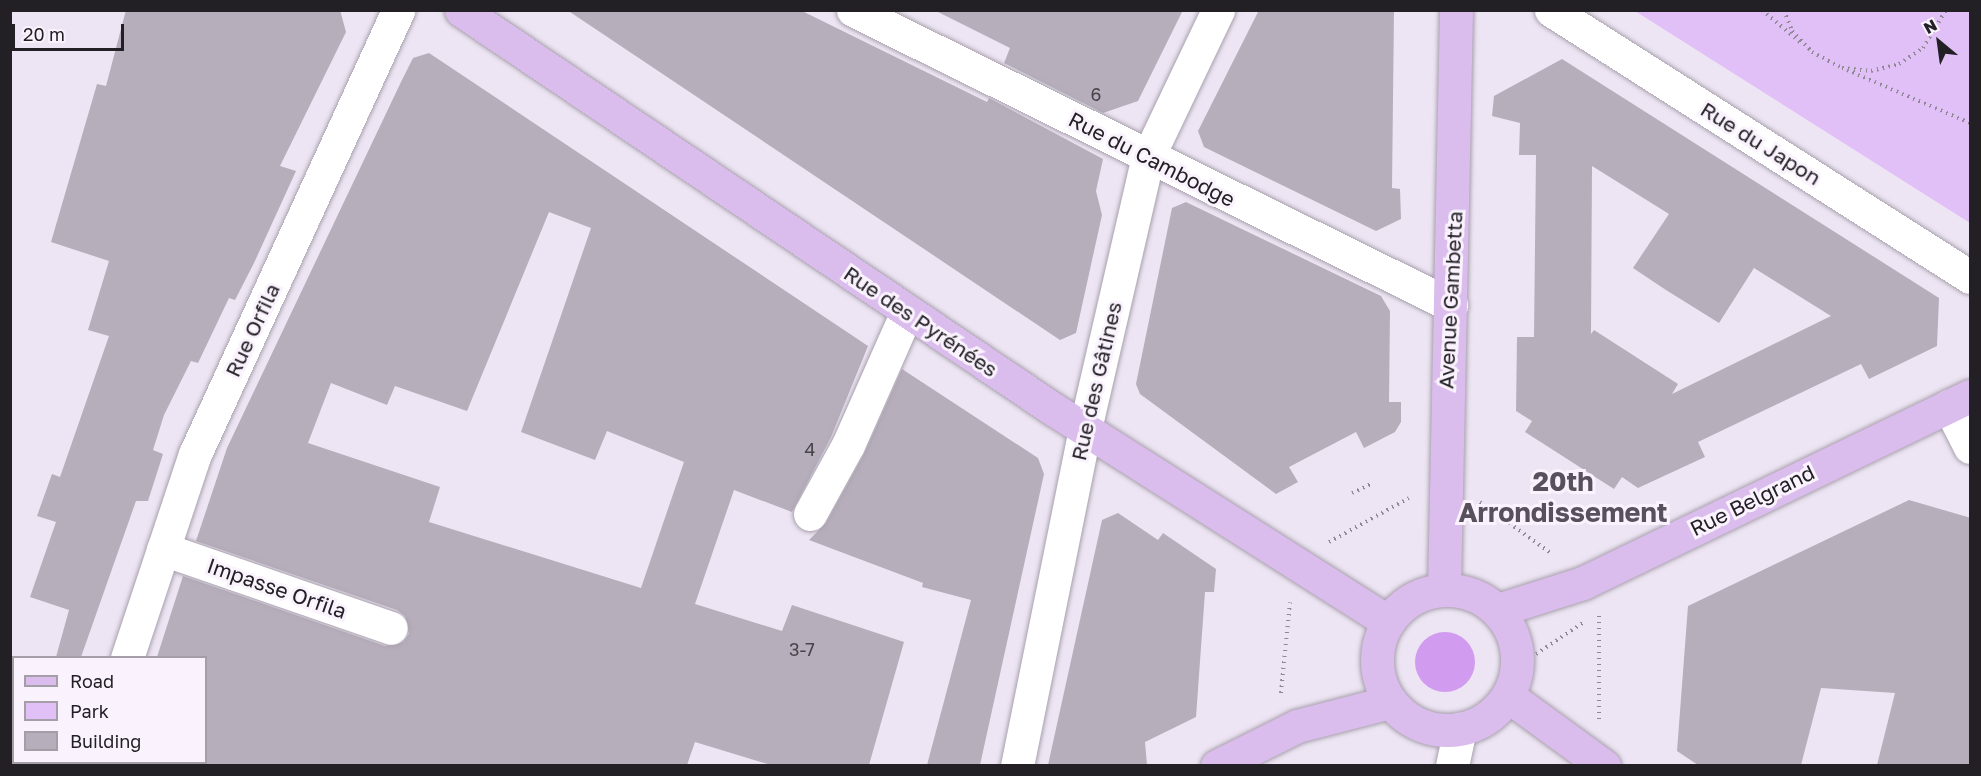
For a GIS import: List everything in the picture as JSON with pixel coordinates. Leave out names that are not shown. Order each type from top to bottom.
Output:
[{"type":"main road","name":"Rue des Pyrénées","points":[[462,10],[907,312],[1085,429],[1388,622]]},
{"type":"main road","name":"Avenue Gambetta","points":[[1444,589],[1442,450],[1451,305],[1456,10]]},
{"type":"main road","name":"Rue Belgrand","points":[[1498,610],[1583,583],[1960,401]]},
{"type":"main road","points":[[1444,589],[1482,598],[1498,610],[1515,639],[1513,681],[1495,712],[1460,729],[1421,726],[1390,702],[1376,662],[1388,622],[1403,604],[1444,589]]},
{"type":"main road","points":[[1513,681],[1604,765]]},
{"type":"main road","points":[[1217,765],[1297,726],[1390,702]]},
{"type":"street","name":"Rue Orfila","points":[[127,656],[195,454],[399,10]]},
{"type":"street","name":"Rue du Cambodge","points":[[853,10],[1451,305]]},
{"type":"street","name":"Rue des Gâtines","points":[[1017,765],[1085,429],[1148,157],[1218,10]]},
{"type":"street","name":"Rue du Japon","points":[[1551,10],[1971,277]]},
{"type":"street","points":[[810,514],[848,445],[907,312]]},
{"type":"street","points":[[1960,401],[1971,447]]},
{"type":"street","name":"Impasse Orfila","points":[[163,549],[391,628]]},
{"type":"street","points":[[1452,765],[1460,729]]},
{"type":"path","points":[[1762,10],[1812,52],[1842,68],[1971,123]]},
{"type":"path","points":[[1784,10],[1792,31],[1812,52]]},
{"type":"path","points":[[1842,68],[1871,71],[1899,64],[1923,48],[1946,10]]},
{"type":"path","points":[[1352,493],[1371,484]]},
{"type":"path","points":[[1322,546],[1412,496]]},
{"type":"path","points":[[1471,496],[1556,557]]},
{"type":"path","points":[[1281,696],[1290,596]]},
{"type":"path","points":[[1513,681],[1598,614]]},
{"type":"path","points":[[1599,728],[1600,626]]},
{"type":"green space","points":[[1635,11],[1970,11],[1970,223]]},
{"type":"shaded area","points":[[1439,632],[1451,632],[1462,637],[1470,645],[1475,662],[1473,674],[1462,687],[1451,692],[1439,692],[1428,687],[1420,679],[1415,668],[1415,656],[1420,645],[1428,637]]},
{"type":"building","points":[[126,10],[340,10],[346,32],[280,166],[296,171],[235,300],[229,298],[198,363],[191,361],[164,415],[153,450],[163,454],[148,501],[136,501],[81,656],[56,656],[69,610],[30,597],[56,522],[37,516],[52,474],[60,477],[109,336],[88,330],[109,261],[51,242],[97,84],[106,86]]},
{"type":"building","points":[[567,10],[800,10],[987,102],[989,98],[1103,159],[1096,191],[1102,215],[1076,333],[1060,340]]},
{"type":"building","points":[[934,10],[1183,10],[1138,101],[1103,113],[1004,63],[1010,48]]},
{"type":"building","points":[[1259,10],[1394,10],[1392,188],[1400,189],[1401,219],[1376,231],[1204,147],[1198,131]]},
{"type":"building","points":[[429,53],[868,346],[831,437],[792,512],[734,490],[695,604],[782,631],[792,605],[904,642],[869,765],[771,765],[695,742],[687,765],[206,765],[207,656],[157,656],[183,576],[385,646],[403,642],[409,634],[405,616],[397,610],[196,541],[227,448],[413,58]],"holes":[[[549,212],[591,228],[521,432],[595,460],[607,431],[684,462],[641,588],[429,522],[440,487],[308,443],[331,383],[387,405],[395,386],[467,411]]]},
{"type":"building","points":[[1562,59],[1939,298],[1937,346],[1869,379],[1861,364],[1698,442],[1705,457],[1638,488],[1622,477],[1614,489],[1525,432],[1532,421],[1516,411],[1517,337],[1534,337],[1536,155],[1519,155],[1520,123],[1492,116],[1494,96]],"holes":[[[1592,166],[1669,214],[1633,268],[1666,290],[1719,323],[1754,268],[1831,316],[1672,394],[1678,384],[1594,330],[1591,334]]]},
{"type":"building","points":[[1186,202],[1381,296],[1390,311],[1389,402],[1401,402],[1401,422],[1395,432],[1364,448],[1356,432],[1289,467],[1298,482],[1276,494],[1140,394],[1136,384],[1172,208]]},
{"type":"building","points":[[902,369],[1038,458],[1044,474],[980,765],[927,765],[971,600],[922,587],[923,583],[809,540],[826,523],[864,454]]},
{"type":"building","points":[[1909,500],[1971,518],[1971,765],[1877,765],[1895,693],[1821,688],[1801,765],[1698,765],[1677,751],[1688,606]]},
{"type":"building","points":[[1118,513],[1158,540],[1163,533],[1216,569],[1214,592],[1205,592],[1196,717],[1145,742],[1147,765],[1048,765],[1102,520]]},
{"type":"district","name":"20th Arrondissement","points":[[1563,496]]}]
